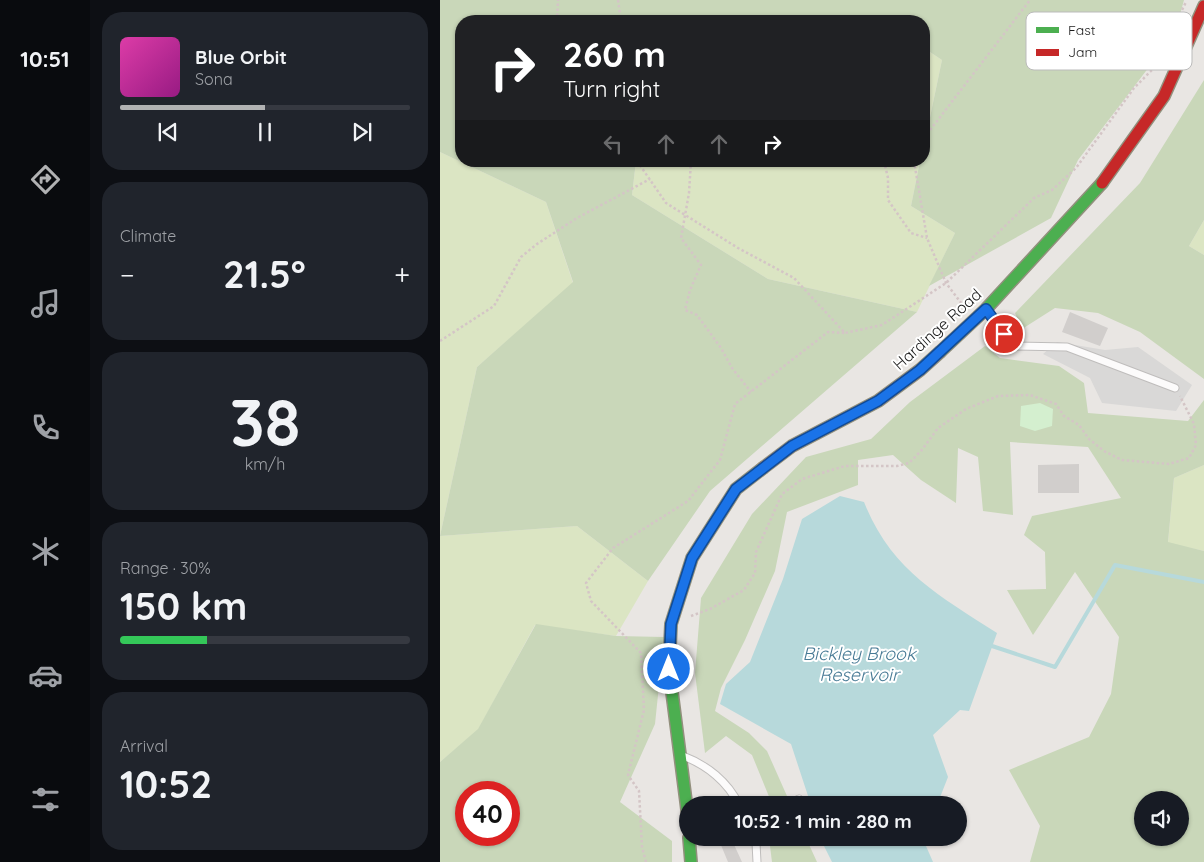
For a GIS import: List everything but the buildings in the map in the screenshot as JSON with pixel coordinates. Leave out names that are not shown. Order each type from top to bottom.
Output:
[{"type":"street","name":"Hardinge Road","points":[[1192,33],[1204,6]]},
{"type":"street","name":"Hardinge Road","points":[[685,796],[669,669],[671,624],[692,558],[736,489],[792,446],[878,401],[920,370],[986,309],[1111,173],[1164,96],[1176,70]]},
{"type":"street","points":[[690,846],[691,862]]},
{"type":"lane","points":[[986,309],[1013,346],[1067,348],[1175,388]]},
{"type":"lane","points":[[680,755],[700,762],[732,790],[735,796]]},
{"type":"lane","points":[[756,846],[757,862]]},
{"type":"path","points":[[558,0],[558,15]]},
{"type":"path","points":[[618,0],[620,15]]},
{"type":"path","points":[[930,130],[1030,0]]},
{"type":"path","points":[[1181,12],[1187,0]]},
{"type":"path","points":[[641,167],[666,203],[738,248],[794,278],[846,333],[882,325],[946,283],[1034,198],[1052,190],[1076,168],[1134,88],[1152,70]]},
{"type":"path","points":[[691,167],[689,193],[681,238],[701,265],[684,310],[696,315],[721,348],[732,368],[751,392]]},
{"type":"path","points":[[885,167],[888,178],[888,200],[911,232],[927,238]]},
{"type":"path","points":[[915,167],[927,238],[946,283],[974,320]]},
{"type":"path","points":[[440,341],[494,306],[520,257],[578,218],[650,179]]},
{"type":"path","points":[[671,624],[710,610],[744,590],[755,572],[756,552],[782,494],[802,479],[845,466],[897,466],[909,463],[921,451],[938,428],[966,409],[998,396],[1030,395],[1056,404],[1064,416],[1079,425],[1088,439],[1104,451],[1122,460],[1169,464],[1189,458],[1196,445],[1194,424],[1186,405],[1175,388]]},
{"type":"green space","points":[[440,0],[1184,0],[1181,12],[1026,12],[1026,70],[1147,70],[1078,160],[1051,218],[929,286],[955,233],[911,206],[919,167],[930,167],[930,117],[942,60],[930,52],[930,15],[455,15],[455,159],[440,152]]},
{"type":"green space","points":[[930,52],[942,60],[930,117]]},
{"type":"green space","points":[[1204,80],[1204,220],[1189,246],[1204,255],[1204,379],[1140,332],[1098,313],[1055,308],[1022,329],[1015,313],[1140,183]]},
{"type":"green space","points":[[440,152],[455,159],[455,167],[472,167],[546,202],[573,283],[477,367],[440,536]]},
{"type":"green space","points":[[472,167],[635,167],[632,195],[768,279],[917,312],[710,491],[648,581],[577,526],[440,536],[477,367],[573,282],[546,202]]},
{"type":"green space","points":[[635,167],[919,167],[911,206],[955,233],[917,312],[768,279],[632,195]]},
{"type":"green space","points":[[1204,220],[1204,255],[1189,246]]},
{"type":"green space","points":[[985,346],[1000,358],[1059,366],[1084,383],[1088,413],[1188,421],[1204,400],[1204,465],[1174,478],[1168,542],[1204,551],[1204,862],[1030,862],[1040,826],[1009,770],[1089,737],[1111,694],[1119,637],[1075,572],[1033,635],[1007,590],[1046,589],[1045,552],[1024,535],[1032,516],[1121,498],[1088,447],[1010,442],[1013,515],[983,511],[978,457],[958,448],[956,503],[921,480],[893,455],[858,460],[858,485],[787,512],[775,571],[745,640],[721,688],[715,711],[749,733],[767,751],[787,796],[769,796],[752,755],[726,736],[705,753],[695,673],[701,598],[752,514],[806,457],[871,439],[910,402]]},
{"type":"green space","points":[[1040,403],[1053,409],[1052,426],[1035,431],[1020,426],[1021,406]]},
{"type":"green space","points":[[1204,465],[1204,551],[1168,543],[1174,478]]},
{"type":"green space","points":[[577,526],[648,581],[616,636],[535,625],[478,730],[440,762],[440,536]]},
{"type":"green space","points":[[536,624],[616,636],[664,637],[655,724],[620,802],[672,841],[672,862],[440,862],[440,762],[478,729]]},
{"type":"green space","points":[[770,846],[810,846],[817,862],[772,862]]},
{"type":"shaded area","points":[[1057,342],[1105,350],[1138,347],[1192,385],[1176,411],[1102,403],[1090,378],[1043,354]]},
{"type":"water","name":"Bickley Brook Reservoir","points":[[840,496],[864,502],[875,526],[888,546],[918,579],[997,633],[969,711],[960,710],[933,735],[948,777],[941,796],[808,796],[791,744],[720,704],[726,684],[750,662],[783,579],[802,519]]},
{"type":"water","points":[[824,846],[926,846],[933,862],[832,862]]},
{"type":"waterway","points":[[992,646],[1055,667],[1115,565],[1204,582]]},
{"type":"traffic: fast","points":[[940,352],[986,309],[1102,183]]},
{"type":"traffic: fast","points":[[685,796],[669,669],[671,624],[692,558],[736,489],[763,468]]},
{"type":"traffic: fast","points":[[690,846],[691,862]]},
{"type":"traffic: jam","points":[[1192,33],[1204,6]]},
{"type":"traffic: jam","points":[[1102,183],[1164,96],[1176,70]]},
{"type":"traffic: jam","points":[[763,468],[792,446],[878,401],[920,370],[940,352]]},
{"type":"route","points":[[669,669],[668,649],[671,624],[692,558],[736,489],[792,446],[878,401],[920,370],[986,309],[1004,334]]}]
